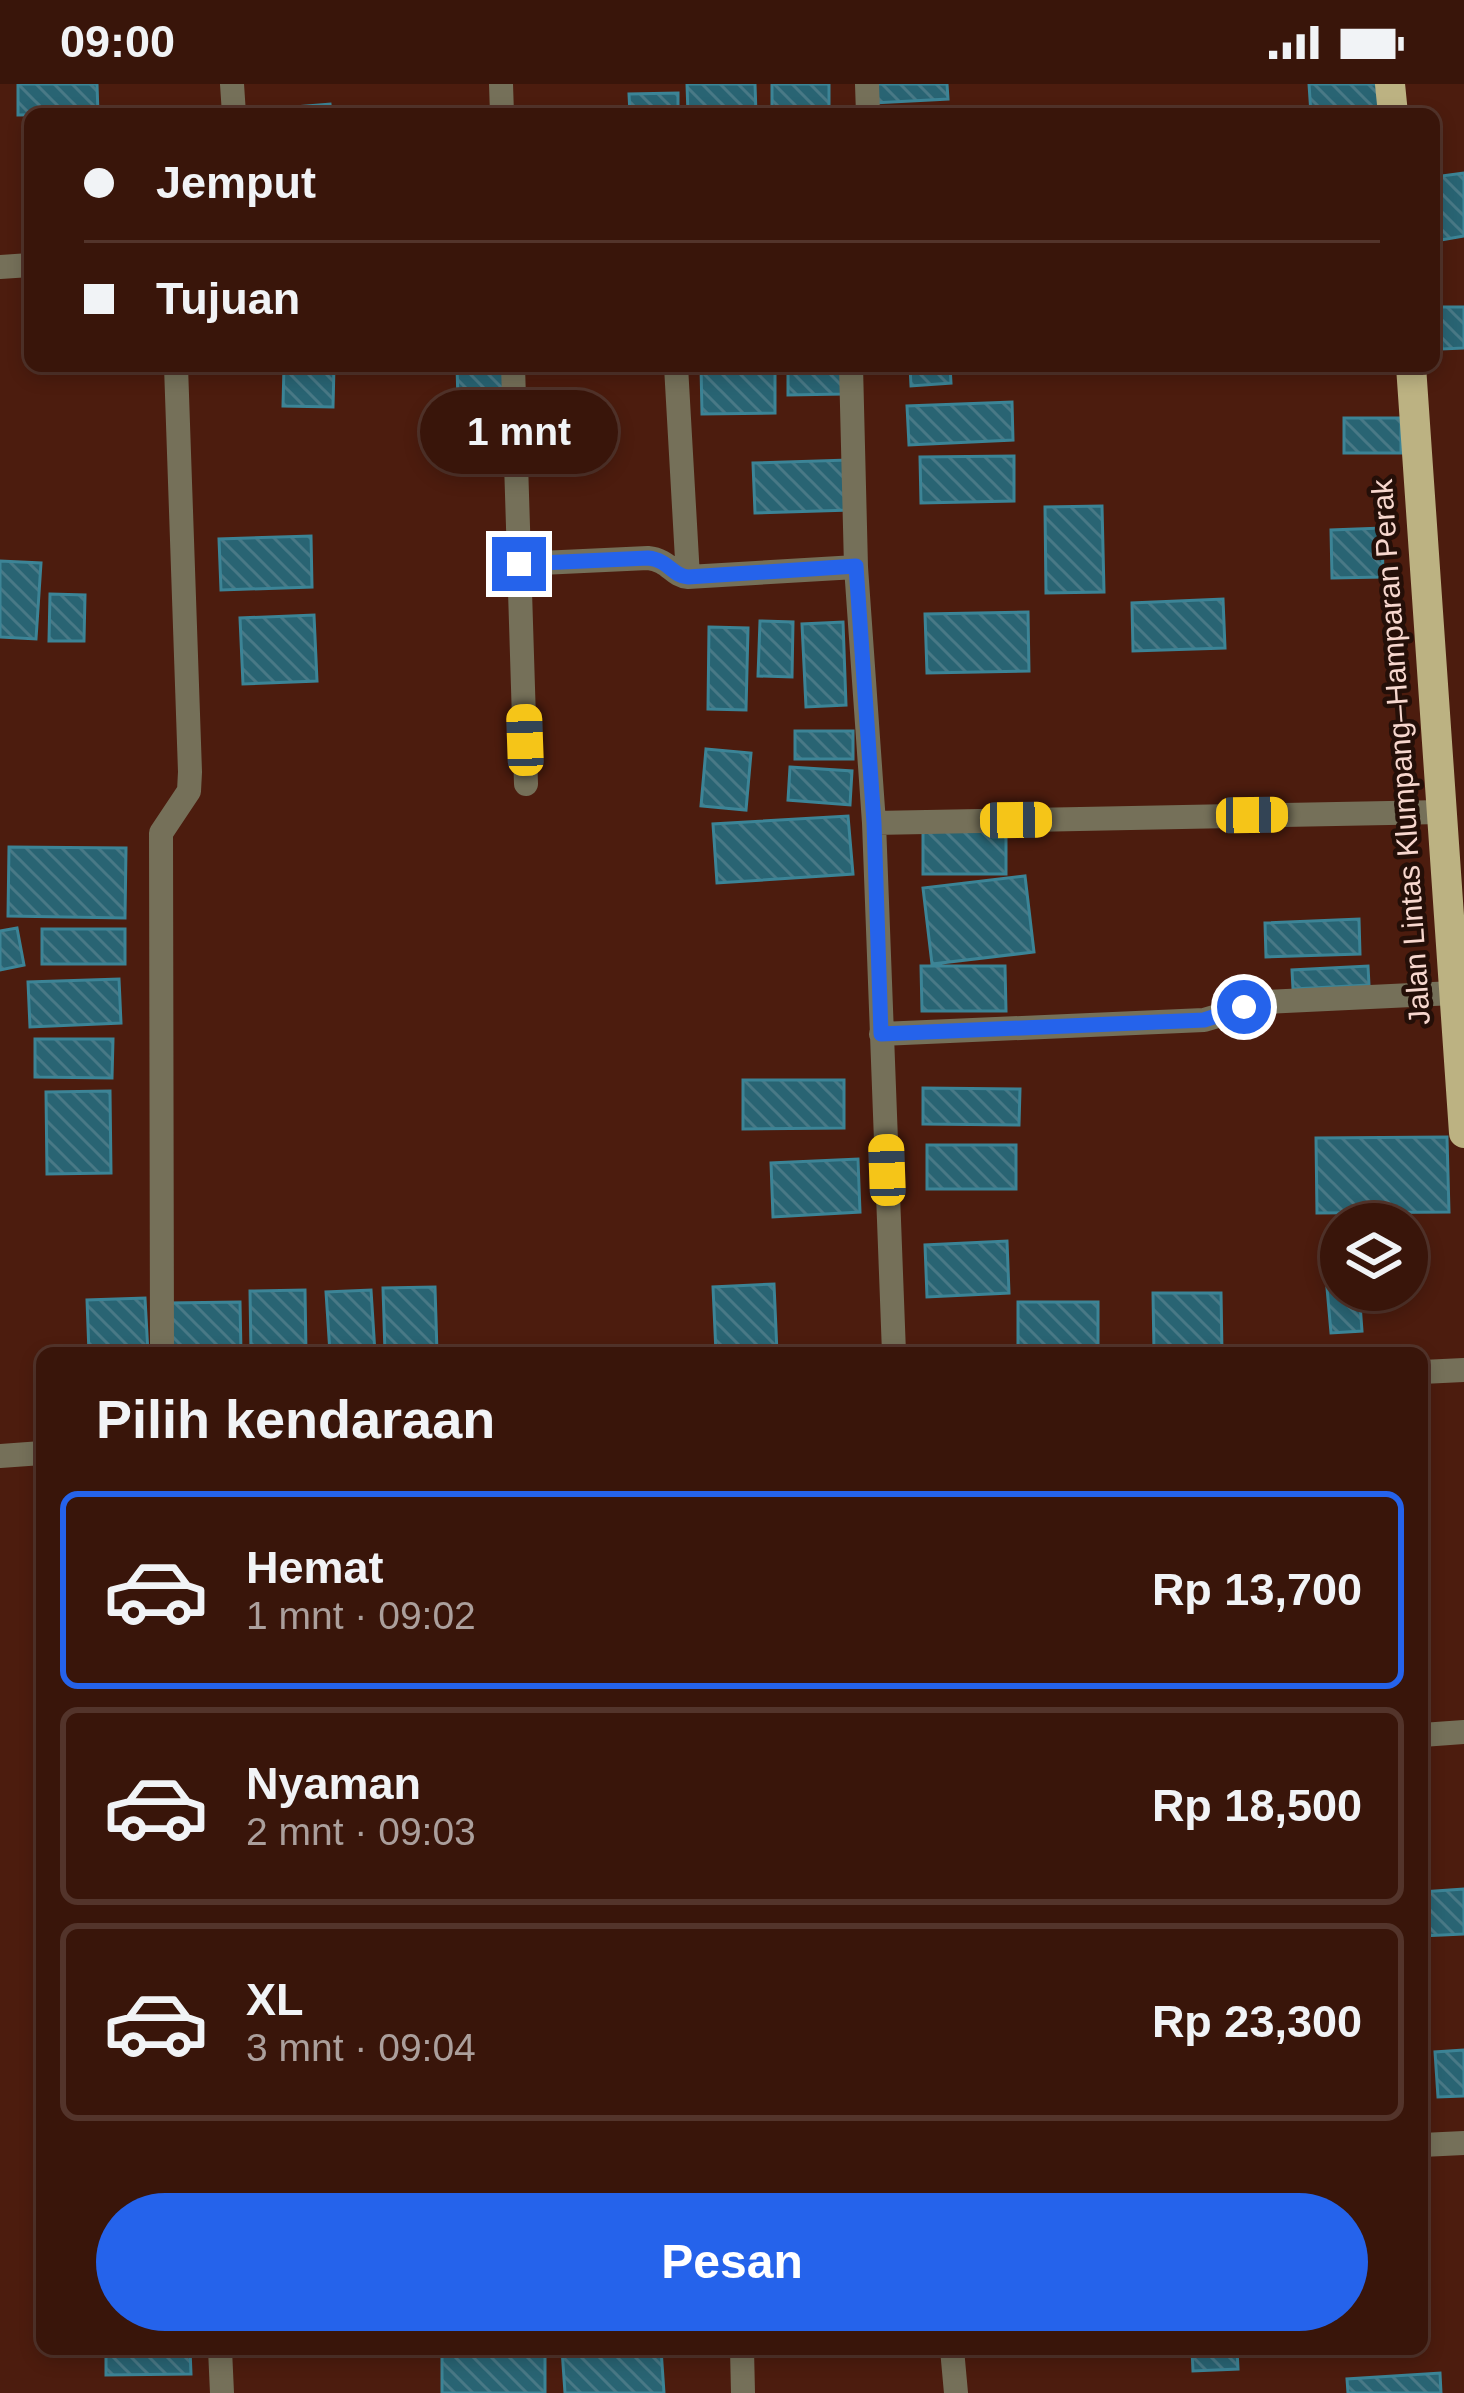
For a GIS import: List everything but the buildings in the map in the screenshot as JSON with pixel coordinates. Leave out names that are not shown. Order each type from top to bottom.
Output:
[{"type":"main road","name":"Jalan Lintas Klumpang–Hamparan Perak","points":[[1411,372],[1464,1133]]},
{"type":"street","points":[[162,1347],[161,833],[189,791],[190,772],[176,372]]},
{"type":"street","points":[[513,372],[526,784]]},
{"type":"street","points":[[676,372],[688,577]]},
{"type":"street","points":[[851,372],[856,566],[874,823],[894,1347]]},
{"type":"street","points":[[519,564],[648,558],[667,562],[677,574],[688,577],[856,566]]},
{"type":"street","points":[[874,823],[1442,812]]},
{"type":"street","points":[[881,1034],[1204,1020],[1264,1002],[1454,993]]},
{"type":"street","points":[[1428,1372],[1464,1370]]},
{"type":"street","points":[[0,1456],[36,1453]]},
{"type":"street","points":[[1428,1735],[1464,1732]]},
{"type":"street","points":[[1428,2145],[1464,2143]]},
{"type":"street","points":[[220,2355],[223,2393]]},
{"type":"street","points":[[742,2355],[743,2393]]},
{"type":"street","points":[[953,2355],[956,2393]]},
{"type":"route","points":[[519,564],[648,558],[667,562],[682,577],[856,566],[874,823],[881,1034],[1204,1020],[1244,1007]]}]
